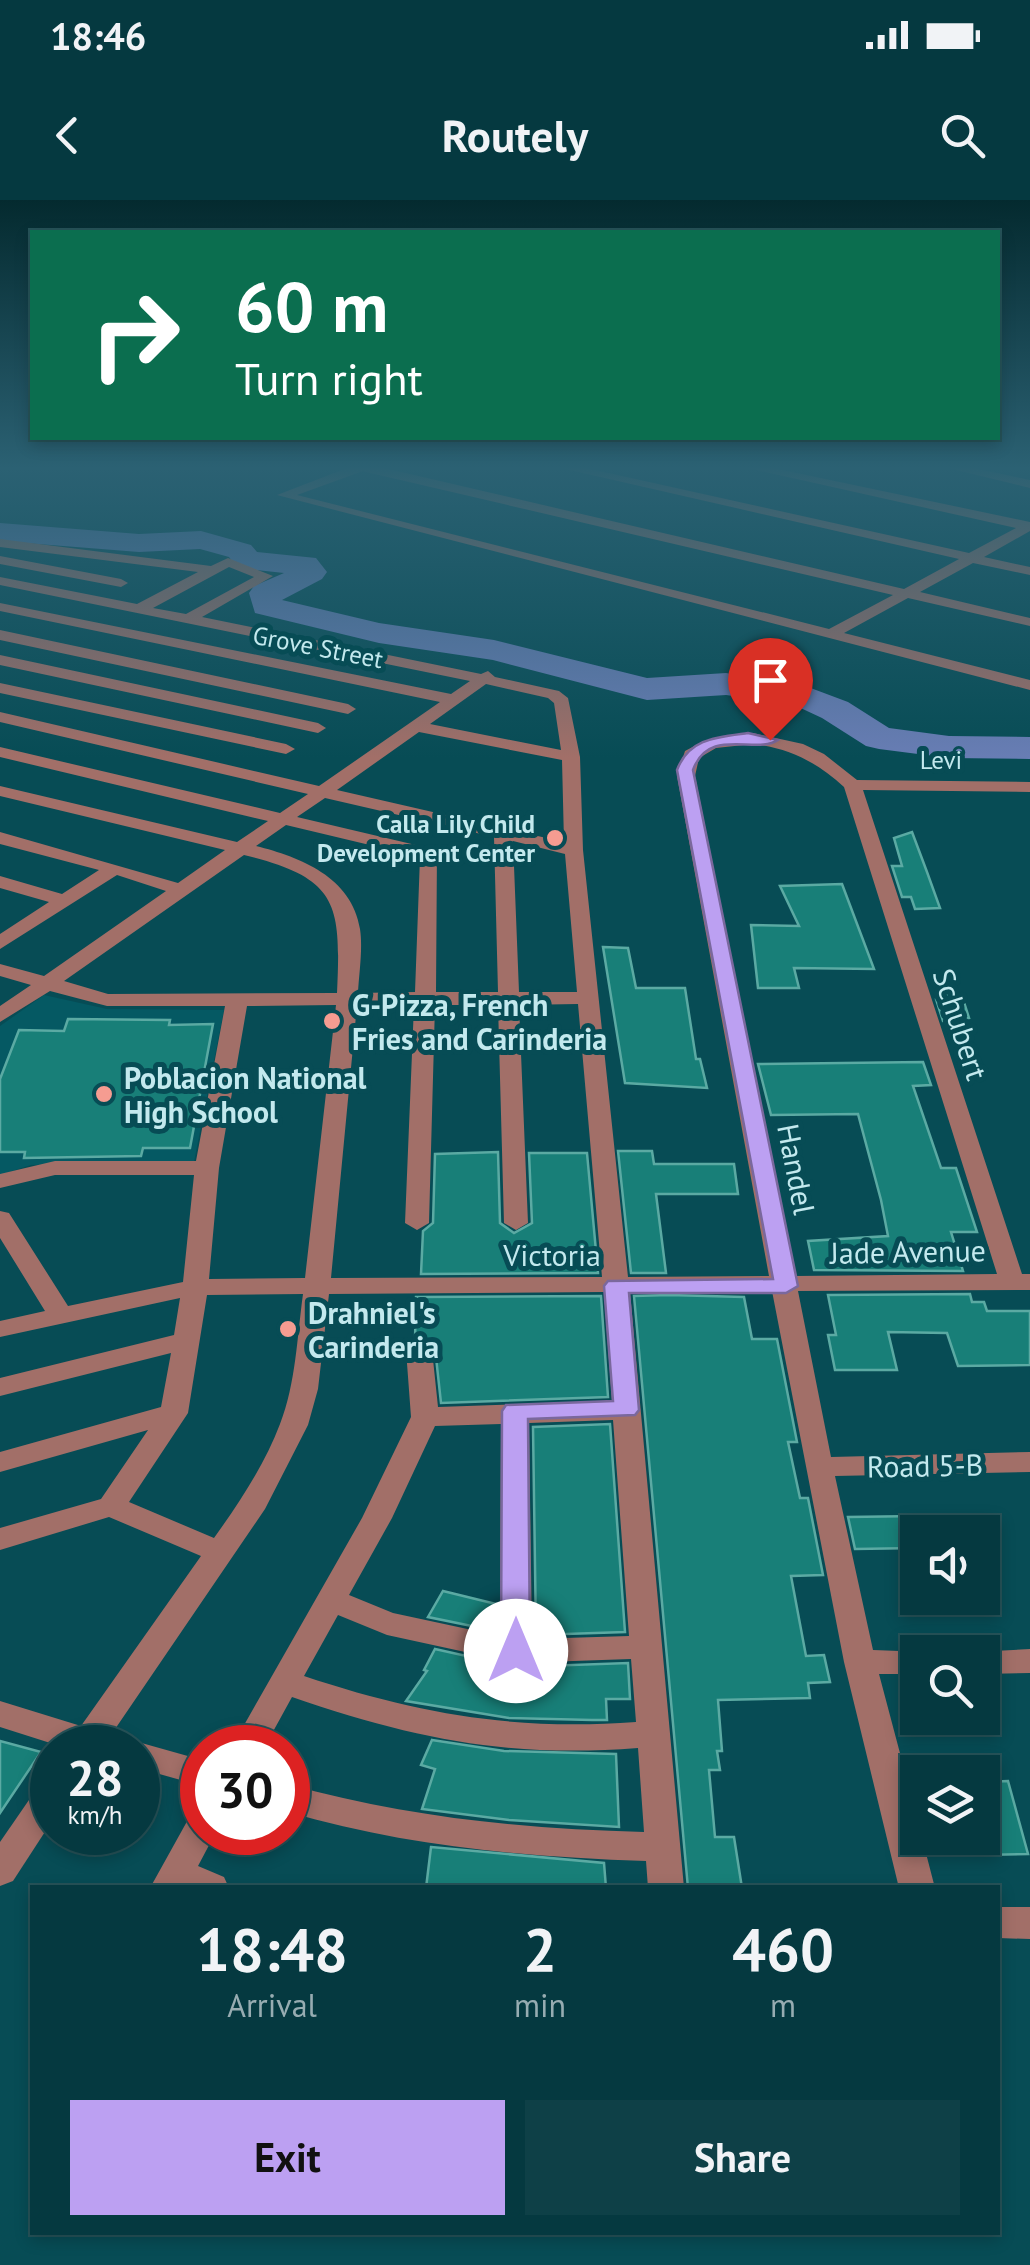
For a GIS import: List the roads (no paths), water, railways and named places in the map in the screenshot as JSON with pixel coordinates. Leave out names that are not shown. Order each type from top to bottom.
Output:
[{"type":"street","points":[[31,564],[122,583]]},
{"type":"street","points":[[92,599],[157,564]]},
{"type":"street","points":[[181,564],[212,570]]},
{"type":"street","points":[[0,684],[223,564]]},
{"type":"street","points":[[190,618],[266,576],[234,564]]},
{"type":"street","points":[[551,564],[1030,685]]},
{"type":"street","points":[[782,564],[1030,622]]},
{"type":"street","points":[[828,636],[962,564]]},
{"type":"street","points":[[1001,564],[1030,571]]},
{"type":"street","points":[[0,581],[490,675],[559,697],[571,757],[574,850],[616,1286],[666,1885]]},
{"type":"street","name":"Grove Street","points":[[0,607],[450,699]]},
{"type":"street","points":[[0,635],[348,709]]},
{"type":"street","points":[[0,660],[318,728]]},
{"type":"street","points":[[0,1016],[328,790],[450,699],[490,675]]},
{"type":"street","points":[[0,684],[286,748]]},
{"type":"street","points":[[248,773],[384,686]]},
{"type":"street","points":[[0,717],[574,850]]},
{"type":"street","points":[[414,726],[571,757]]},
{"type":"street","name":"Handel","points":[[852,786],[842,773],[792,746],[748,737],[728,738],[701,748],[691,755],[685,770],[819,1467],[860,1662],[916,1885]]},
{"type":"street","points":[[0,752],[430,854],[417,1223]]},
{"type":"street","name":"Levi","points":[[852,786],[1030,788]]},
{"type":"street","name":"Schubert","points":[[852,786],[1021,1282]]},
{"type":"street","points":[[0,791],[242,848],[300,867],[316,876],[340,900],[350,930],[347,1000],[311,1354],[294,1425],[255,1502],[108,1725]]},
{"type":"street","points":[[503,833],[516,1222]]},
{"type":"street","points":[[0,838],[181,890]]},
{"type":"street","points":[[0,943],[10,926],[65,901],[115,868]]},
{"type":"street","points":[[0,882],[65,901]]},
{"type":"street","points":[[0,970],[107,1000],[589,998]]},
{"type":"street","points":[[111,1506],[174,1413],[188,1340],[207,1168],[237,1000]]},
{"type":"street","points":[[0,1181],[54,1168],[207,1168]]},
{"type":"street","points":[[0,1218],[61,1316]]},
{"type":"street","name":"Jade Avenue","points":[[786,1286],[1021,1282]]},
{"type":"street","name":"Victoria","points":[[0,1329],[195,1287],[786,1286]]},
{"type":"street","points":[[0,1387],[188,1340]]},
{"type":"street","points":[[260,1725],[377,1518],[425,1417],[418,1350]]},
{"type":"street","points":[[425,1417],[626,1410]]},
{"type":"street","points":[[515,1411],[516,1651]]},
{"type":"street","points":[[0,1462],[174,1413]]},
{"type":"street","name":"Road 5-B","points":[[819,1467],[1030,1462]]},
{"type":"street","points":[[0,1538],[111,1506],[222,1553]]},
{"type":"street","points":[[331,1600],[388,1623],[516,1651],[646,1648]]},
{"type":"street","points":[[860,1662],[900,1662]]},
{"type":"street","points":[[1000,1662],[1030,1662]]},
{"type":"street","points":[[284,1682],[368,1710],[471,1734],[548,1740],[653,1734]]},
{"type":"street","points":[[0,1714],[32,1725]]},
{"type":"street","points":[[310,1805],[438,1834],[550,1844],[663,1847]]},
{"type":"street","points":[[0,1871],[30,1827]]},
{"type":"street","points":[[186,1855],[172,1880],[197,1885]]},
{"type":"street","points":[[1000,1923],[1030,1923]]},
{"type":"waterway","points":[[296,564],[305,565],[311,572],[265,593],[266,606],[379,633],[494,650],[647,689],[726,684],[800,695],[835,710],[879,738],[949,747],[1030,748]]},
{"type":"place","name":"Calla Lily Child Development Center","points":[[555,838]]},
{"type":"place","name":"G-Pizza, French Fries and Carinderia","points":[[332,1021]]},
{"type":"place","name":"Poblacion National High School","points":[[104,1094]]},
{"type":"place","name":"Drahniel's Carinderia","points":[[288,1329]]}]
